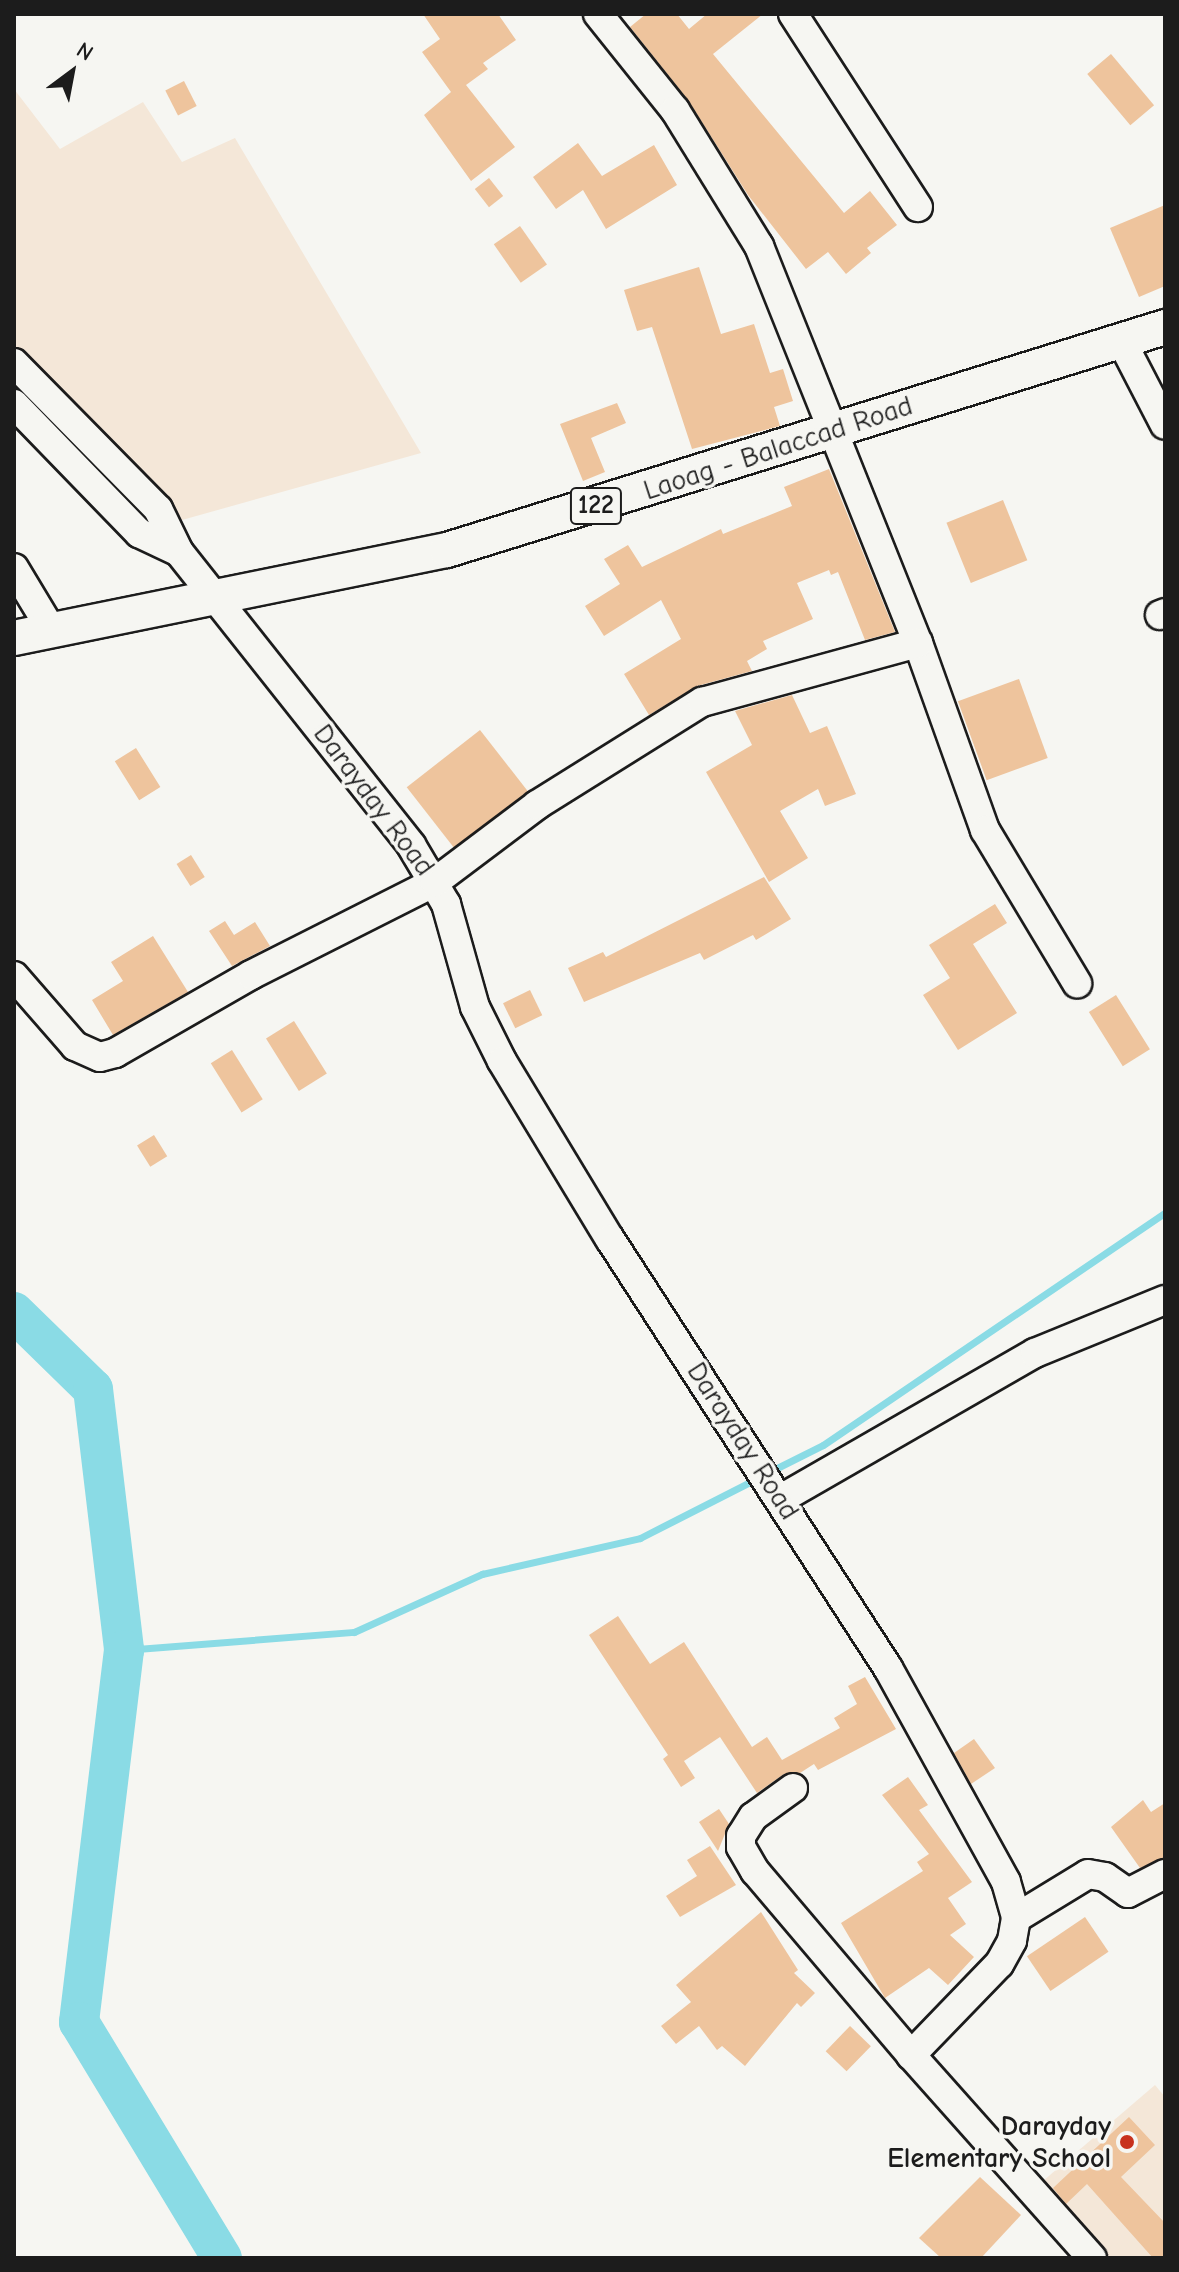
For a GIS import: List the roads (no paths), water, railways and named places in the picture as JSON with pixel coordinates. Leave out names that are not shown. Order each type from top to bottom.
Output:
[{"type":"main road","name":"Laoag - Balaccad Road","points":[[14,638],[463,545],[1165,327]]},
{"type":"street","points":[[598,14],[643,64],[742,216],[772,273],[918,643],[985,830],[1077,983]]},
{"type":"street","points":[[793,14],[918,207]]},
{"type":"street","points":[[1122,342],[1165,425]]},
{"type":"street","points":[[14,363],[158,509],[179,552]]},
{"type":"street","points":[[14,404],[139,533],[179,552]]},
{"type":"street","name":"Darayday Road","points":[[179,552],[219,597],[435,882],[488,1036],[610,1239],[778,1493],[888,1668],[1006,1882],[1016,1918]]},
{"type":"street","points":[[14,568],[52,631]]},
{"type":"street","points":[[14,976],[75,1046],[100,1057],[134,1045],[251,975],[435,882],[537,805],[702,702],[918,643]]},
{"type":"street","points":[[778,1493],[1035,1353],[1165,1300]]},
{"type":"street","points":[[793,1788],[753,1817],[741,1836],[741,1847],[755,1871],[911,2055],[1092,2258]]},
{"type":"street","points":[[911,2055],[999,1964],[1012,1941],[1016,1918],[1088,1874],[1105,1877],[1128,1893],[1165,1874]]},
{"type":"waterway","points":[[769,1472],[823,1445],[1165,1213]]},
{"type":"waterway","points":[[14,1312],[93,1389],[124,1650],[79,2022],[222,2258]]},
{"type":"waterway","points":[[124,1650],[354,1632],[482,1574],[640,1538],[758,1478]]},
{"type":"place","name":"Darayday Elementary School","points":[[1127,2142]]}]
